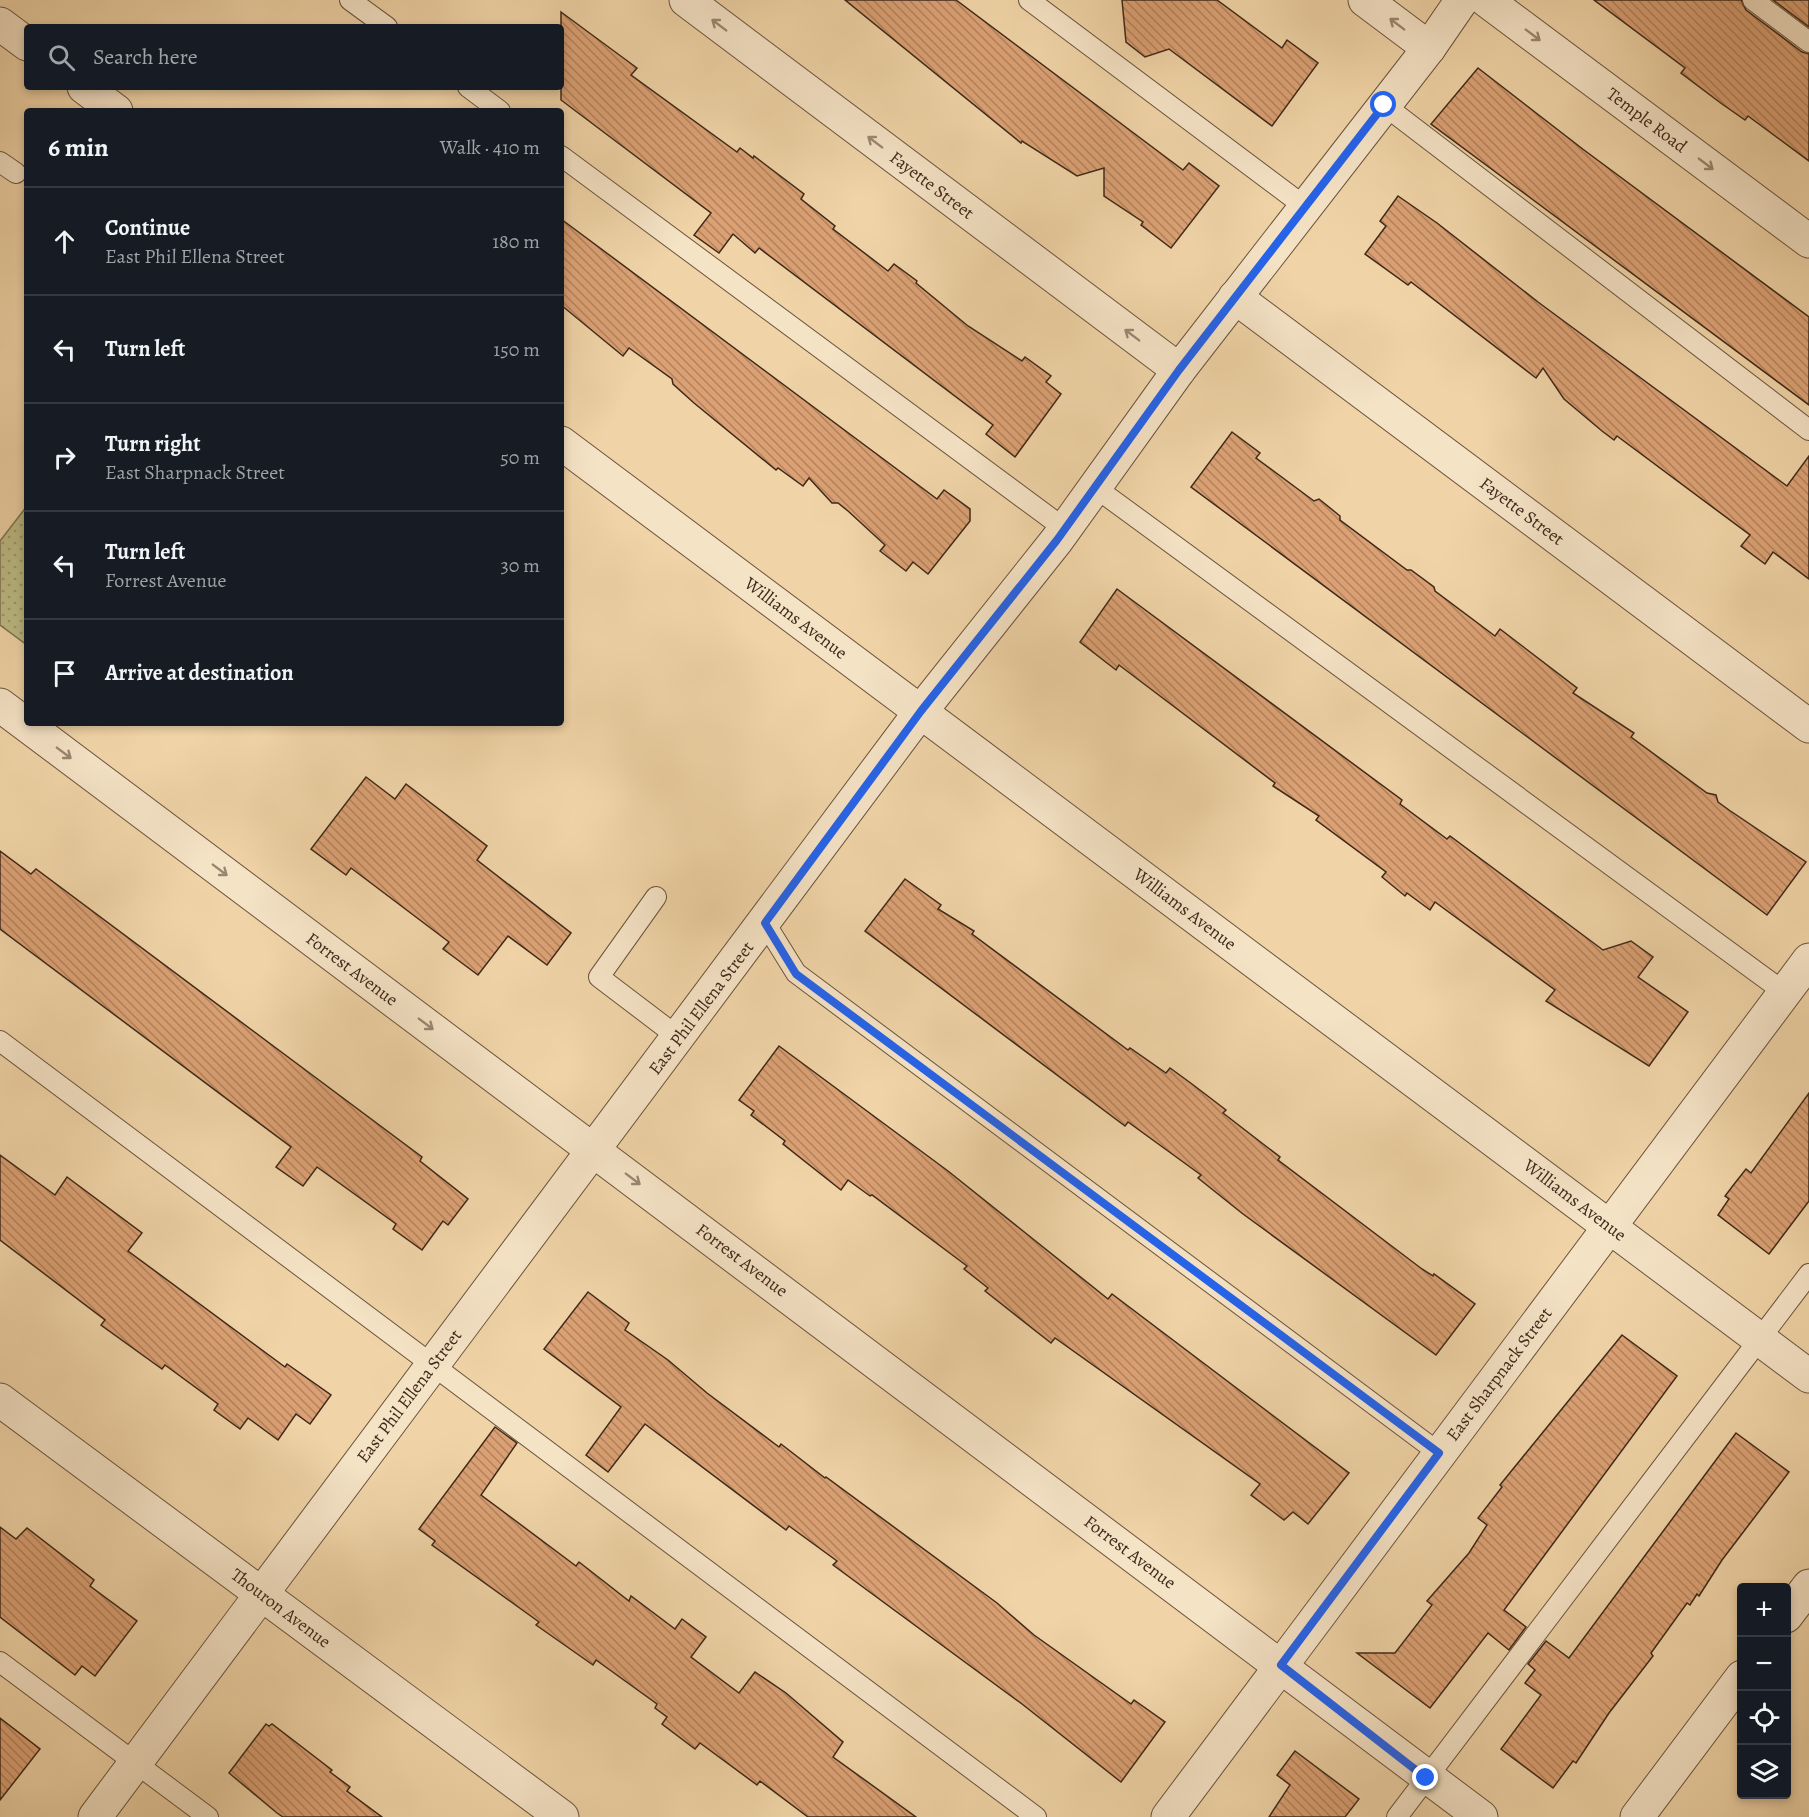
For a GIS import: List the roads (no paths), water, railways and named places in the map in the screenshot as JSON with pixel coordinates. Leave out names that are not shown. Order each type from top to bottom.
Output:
[{"type":"street","name":"Fayette Street","points":[[686,0],[1179,370]]},
{"type":"street","points":[[1365,0],[1429,48]]},
{"type":"street","name":"East Phil Ellena Street","points":[[94,1817],[431,1365],[765,923],[921,711],[1065,529],[1179,370],[1304,206],[1429,48],[1462,0]]},
{"type":"street","name":"Temple Road","points":[[1486,0],[1809,241]]},
{"type":"street","points":[[0,24],[24,42]]},
{"type":"street","points":[[88,90],[112,108]]},
{"type":"street","name":"Fayette Street","points":[[1235,297],[1809,726]]},
{"type":"street","name":"Williams Avenue","points":[[564,445],[1809,1376]]},
{"type":"street","name":"Forrest Avenue","points":[[0,705],[24,723]]},
{"type":"street","name":"Forrest Avenue","points":[[28,726],[1281,1665],[1426,1778],[1481,1817]]},
{"type":"street","name":"East Sharpnack Street","points":[[1168,1817],[1809,960]]},
{"type":"street","name":"Thouron Avenue","points":[[0,1400],[562,1817]]},
{"type":"street","points":[[1791,1609],[1809,1586]]},
{"type":"street","points":[[1637,1817],[1737,1684]]},
{"type":"lane","points":[[350,0],[383,24]]},
{"type":"lane","points":[[1029,0],[1304,206]]},
{"type":"lane","points":[[1753,0],[1809,42]]},
{"type":"lane","points":[[472,90],[496,108]]},
{"type":"lane","points":[[1384,105],[1809,430]]},
{"type":"lane","points":[[564,158],[1065,529]]},
{"type":"lane","points":[[0,162],[16,173]]},
{"type":"lane","points":[[1096,488],[1784,992]]},
{"type":"lane","points":[[656,897],[599,977],[678,1036]]},
{"type":"lane","points":[[765,923],[796,974],[1439,1453]]},
{"type":"lane","points":[[0,1041],[1036,1817]]},
{"type":"lane","points":[[1397,1817],[1809,1274]]},
{"type":"lane","points":[[0,1662],[208,1817]]}]
